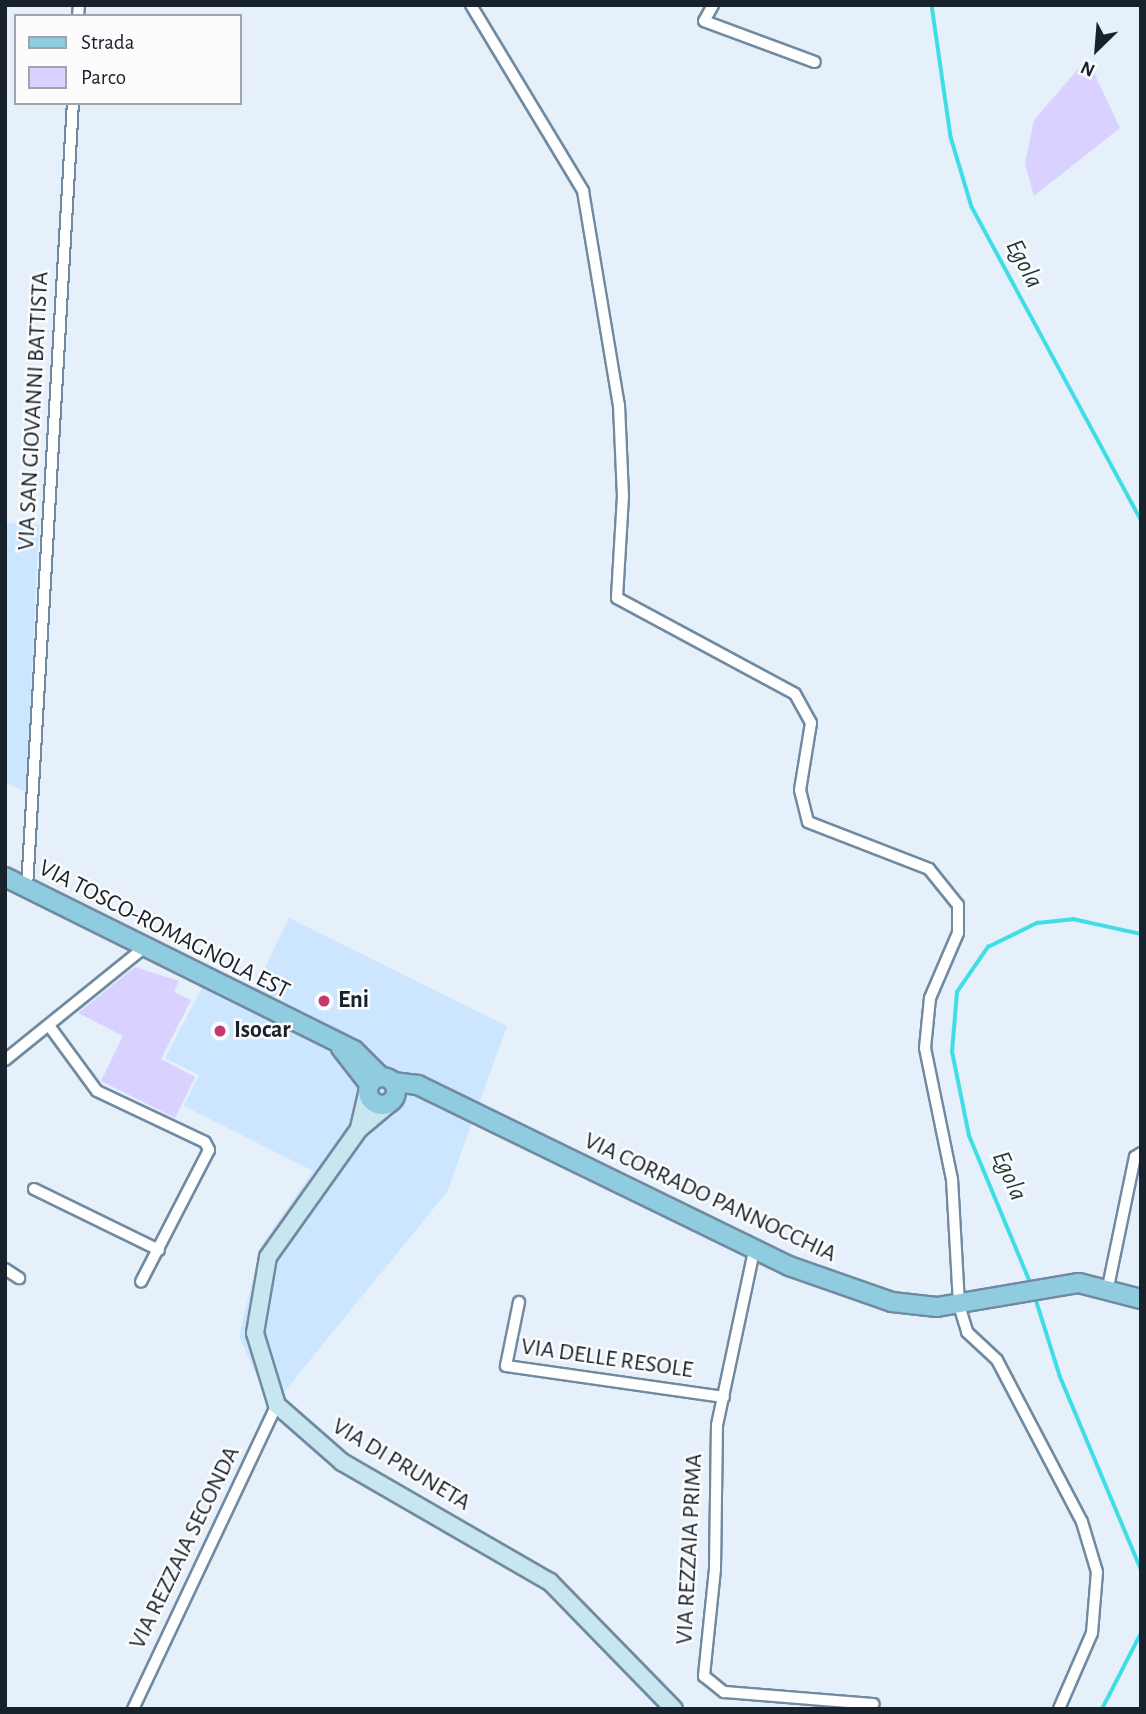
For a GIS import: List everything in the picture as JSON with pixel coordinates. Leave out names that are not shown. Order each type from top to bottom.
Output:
[{"type":"main road","name":"VIA TOSCO-ROMAGNOLA EST","points":[[5,877],[368,1059],[382,1090]]},
{"type":"main road","name":"VIA CORRADO PANNOCCHIA","points":[[382,1090],[433,1094],[754,1251],[892,1302],[959,1305],[1064,1284],[1108,1287],[1141,1299]]},
{"type":"main road","points":[[276,1405],[255,1333],[263,1272],[284,1226],[359,1129],[382,1090]]},
{"type":"main road","points":[[359,1129],[382,1090]]},
{"type":"main road","name":"VIA DI PRUNETA","points":[[276,1405],[342,1462],[550,1582],[674,1709]]},
{"type":"street","points":[[471,5],[583,191],[620,405],[617,598],[795,694],[811,723],[800,790],[808,822],[929,869],[958,905],[958,933],[935,979],[925,1048],[952,1179],[959,1305],[967,1332],[997,1360],[1092,1549],[1097,1572],[1092,1633],[1059,1709]]},
{"type":"street","points":[[713,5],[704,20],[815,62]]},
{"type":"street","name":"VIA SAN GIOVANNI BATTISTA","points":[[27,888],[73,105]]},
{"type":"street","points":[[5,1060],[50,1027],[145,947]]},
{"type":"street","points":[[50,1027],[97,1091],[205,1142],[209,1150],[141,1282]]},
{"type":"street","points":[[1108,1287],[1135,1157],[1141,1153]]},
{"type":"street","points":[[34,1189],[159,1250]]},
{"type":"street","name":"VIA REZZAIA PRIMA","points":[[754,1251],[717,1425],[715,1569],[704,1676],[724,1692],[874,1704]]},
{"type":"street","points":[[5,1269],[19,1278]]},
{"type":"street","name":"VIA DELLE RESOLE","points":[[519,1302],[506,1366],[724,1397]]},
{"type":"street","name":"VIA REZZAIA SECONDA","points":[[133,1709],[276,1405]]},
{"type":"shaded area","points":[[5,523],[39,525],[26,792],[5,782]]},
{"type":"shaded area","points":[[289,918],[507,1026],[447,1192],[279,1398],[262,1388],[239,1336],[261,1246],[313,1171],[184,1106],[199,1075],[165,1058],[210,973],[252,994]]},
{"type":"green space","points":[[1079,68],[1094,73],[1120,128],[1034,196],[1025,164],[1034,120]]},
{"type":"green space","points":[[135,967],[179,981],[174,992],[191,1000],[161,1059],[195,1077],[175,1118],[101,1081],[123,1036],[78,1013]]},
{"type":"waterway","name":"Egola","points":[[932,5],[951,137],[972,207],[1141,519]]},
{"type":"waterway","name":"Egola","points":[[1031,1285],[969,1136],[952,1052],[957,992],[988,947],[1037,923],[1073,919],[1141,934]]},
{"type":"waterway","name":"Egola","points":[[1035,1296],[1060,1376],[1141,1569]]},
{"type":"waterway","name":"Egola","points":[[1102,1709],[1141,1633]]},
{"type":"place","name":"Eni","points":[[324,1001]]},
{"type":"place","name":"Isocar","points":[[220,1031]]}]
